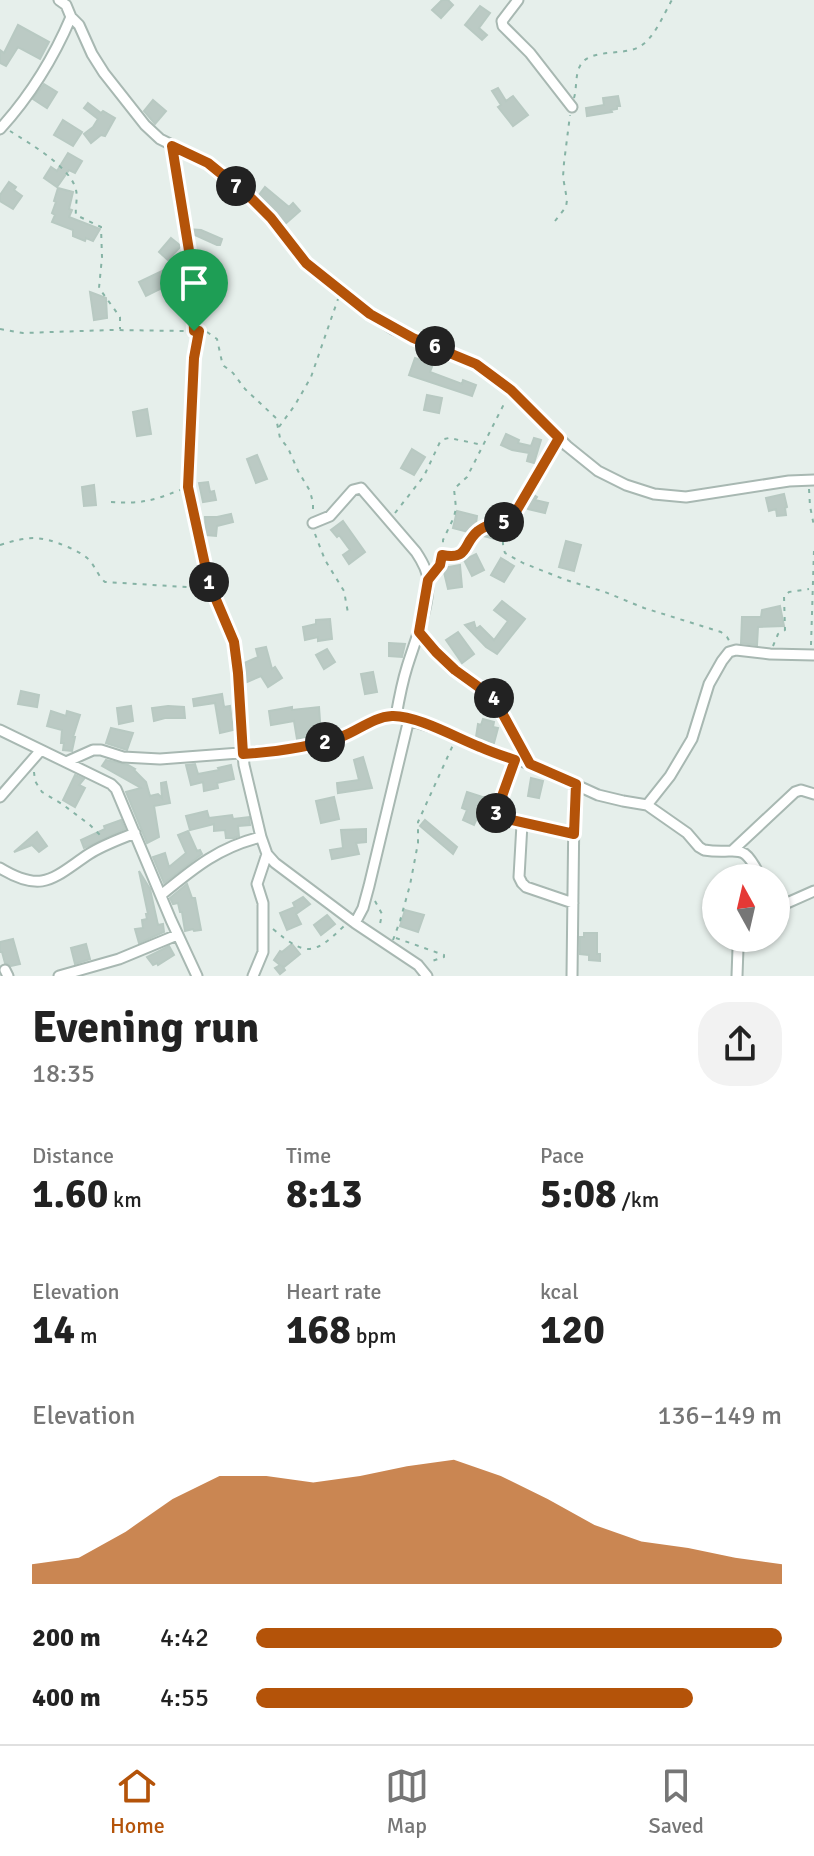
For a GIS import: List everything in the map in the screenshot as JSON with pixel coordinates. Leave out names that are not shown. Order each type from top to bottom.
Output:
[{"type":"street","points":[[59,0],[79,25],[92,54],[139,118],[160,139],[208,163],[250,197],[271,218],[306,263],[370,314],[393,329],[476,364],[511,390],[567,446],[598,471],[654,494],[686,497],[778,482],[811,480]]},
{"type":"street","points":[[518,0],[504,16],[503,26],[530,53],[572,107]]},
{"type":"street","points":[[1,126],[57,50],[71,17]]},
{"type":"street","points":[[199,331],[194,358],[188,487],[207,576],[234,642],[243,754],[261,837],[267,854],[275,863],[353,922],[392,942],[425,973]]},
{"type":"street","points":[[313,523],[330,516],[358,487],[423,562],[428,580],[419,632],[404,677],[396,716]]},
{"type":"street","points":[[419,632],[455,670],[494,698],[530,764]]},
{"type":"street","points":[[647,805],[670,776],[692,739],[709,684],[732,650],[809,655]]},
{"type":"street","points":[[66,762],[93,750],[123,757],[160,759],[279,750],[324,742],[351,733],[375,719],[396,716],[530,764],[598,795],[647,805],[687,833],[699,847],[708,851],[743,851],[754,864]]},
{"type":"street","points":[[353,922],[363,908],[409,719]]},
{"type":"street","points":[[0,730],[116,789],[197,976]]},
{"type":"street","points":[[0,797],[41,750]]},
{"type":"street","points":[[515,760],[496,813],[498,817],[574,834]]},
{"type":"street","points":[[572,976],[576,784]]},
{"type":"street","points":[[733,850],[795,792],[801,790],[814,794]]},
{"type":"street","points":[[522,824],[519,877],[522,883],[573,903]]},
{"type":"street","points":[[0,868],[18,878],[40,882],[56,877],[92,852],[135,833]]},
{"type":"street","points":[[161,895],[215,853],[261,837]]},
{"type":"street","points":[[253,976],[263,952],[263,903],[257,884],[267,854]]},
{"type":"street","points":[[790,902],[814,891]]},
{"type":"street","points":[[59,976],[119,959],[177,935]]},
{"type":"street","points":[[737,976],[738,952]]},
{"type":"path","points":[[555,221],[566,207],[564,163],[580,64],[595,55],[627,52],[640,47],[650,37],[672,0]]},
{"type":"path","points":[[1,126],[49,156],[75,186],[76,215],[101,227],[99,288],[120,317],[120,330]]},
{"type":"path","points":[[0,329],[23,333],[194,331],[193,304],[186,286],[192,269],[172,146]]},
{"type":"path","points":[[279,427],[311,377],[341,290]]},
{"type":"path","points":[[199,331],[217,339],[224,366],[276,418],[280,438],[310,491],[315,538],[344,591],[348,613]]},
{"type":"path","points":[[428,580],[440,565],[443,540],[454,517],[454,489],[467,477],[511,390]]},
{"type":"path","points":[[389,520],[424,476],[440,442],[449,438],[484,445]]},
{"type":"path","points":[[559,438],[504,534],[505,553],[566,580],[721,632],[730,641],[732,650]]},
{"type":"path","points":[[811,480],[810,506],[814,526]]},
{"type":"path","points":[[111,502],[154,501],[188,487]]},
{"type":"path","points":[[442,555],[458,556],[481,528],[511,520]]},
{"type":"path","points":[[0,545],[16,540],[48,539],[80,553],[105,582],[212,591]]},
{"type":"path","points":[[809,655],[814,550]]},
{"type":"path","points":[[770,654],[778,634],[785,630],[784,596],[789,592],[812,589]]},
{"type":"path","points":[[392,942],[413,871],[418,822],[457,737]]},
{"type":"path","points":[[33,759],[35,781],[42,792],[90,825],[108,844]]},
{"type":"path","points":[[369,886],[382,914],[379,936],[444,954],[444,957],[427,964],[425,973]]},
{"type":"path","points":[[263,920],[301,948],[311,950],[322,946],[353,922]]},
{"type":"building","points":[[442,0],[448,0],[453,5],[441,18],[432,10]]},
{"type":"building","points":[[480,6],[490,13],[479,28],[487,35],[482,40],[465,25]]},
{"type":"building","points":[[18,25],[49,42],[40,59],[18,47],[6,66],[0,63],[0,50],[4,53]]},
{"type":"building","points":[[44,84],[57,92],[47,108],[33,99]]},
{"type":"building","points":[[498,88],[506,101],[513,96],[528,115],[513,126],[498,107],[501,105],[492,91]]},
{"type":"building","points":[[618,96],[620,106],[617,109],[587,116],[586,108],[604,105],[603,98]]},
{"type":"building","points":[[153,100],[166,111],[155,124],[144,111]]},
{"type":"building","points":[[88,103],[101,113],[103,111],[115,118],[105,136],[101,135],[91,143],[84,134],[98,119],[84,108]]},
{"type":"building","points":[[63,120],[82,132],[73,146],[54,135]]},
{"type":"building","points":[[68,153],[82,161],[75,173],[69,170],[57,187],[44,178],[51,167],[57,171]]},
{"type":"building","points":[[9,182],[22,196],[13,209],[0,201],[0,195]]},
{"type":"building","points":[[265,187],[289,207],[293,203],[300,211],[285,224],[259,195]]},
{"type":"building","points":[[58,188],[73,192],[69,217],[100,229],[93,241],[73,236],[73,230],[52,222]]},
{"type":"building","points":[[201,230],[222,239],[220,245],[186,231]]},
{"type":"building","points":[[171,238],[181,246],[168,260],[159,252]]},
{"type":"building","points":[[216,260],[223,270],[202,285],[194,275]]},
{"type":"building","points":[[166,269],[172,283],[146,296],[139,282]]},
{"type":"building","points":[[90,292],[106,298],[107,318],[94,320]]},
{"type":"building","points":[[415,358],[433,364],[430,372],[462,384],[463,380],[476,385],[472,396],[409,375]]},
{"type":"building","points":[[427,395],[442,398],[439,413],[424,410]]},
{"type":"building","points":[[147,409],[151,434],[137,436],[133,412]]},
{"type":"building","points":[[506,434],[519,440],[518,443],[531,446],[534,438],[541,440],[534,463],[527,461],[529,453],[501,445]]},
{"type":"building","points":[[412,449],[425,457],[414,475],[401,468]]},
{"type":"building","points":[[257,455],[267,479],[256,483],[247,459]]},
{"type":"building","points":[[208,482],[216,500],[203,502],[199,483]]},
{"type":"building","points":[[94,485],[96,505],[84,506],[82,487]]},
{"type":"building","points":[[528,491],[537,497],[535,500],[548,503],[545,513],[521,504]]},
{"type":"building","points":[[784,494],[786,515],[777,516],[776,509],[769,511],[766,498]]},
{"type":"building","points":[[457,511],[477,516],[476,524],[502,533],[499,540],[453,528]]},
{"type":"building","points":[[231,514],[233,522],[217,526],[216,536],[206,535],[205,517]]},
{"type":"building","points":[[343,521],[365,552],[349,564],[343,555],[350,550],[331,530]]},
{"type":"building","points":[[566,541],[581,545],[574,571],[559,567]]},
{"type":"building","points":[[476,554],[484,570],[472,576],[464,560]]},
{"type":"building","points":[[501,558],[514,566],[504,582],[491,575]]},
{"type":"building","points":[[460,565],[462,587],[448,589],[443,568]]},
{"type":"building","points":[[502,601],[525,619],[497,654],[465,625],[474,622],[476,629],[480,626],[494,640],[508,621],[494,610]]},
{"type":"building","points":[[780,606],[784,626],[758,627],[757,645],[741,643],[742,617],[761,617],[762,610]]},
{"type":"building","points":[[330,619],[332,639],[318,641],[318,637],[305,640],[303,627],[316,624],[316,620]]},
{"type":"building","points":[[458,632],[474,654],[462,663],[446,640]]},
{"type":"building","points":[[389,643],[405,644],[402,657],[389,656]]},
{"type":"building","points":[[266,647],[272,669],[275,667],[282,678],[268,687],[261,676],[247,682],[244,663],[258,657],[256,649]]},
{"type":"building","points":[[327,649],[335,662],[324,669],[316,655]]},
{"type":"building","points":[[373,672],[377,692],[365,694],[361,674]]},
{"type":"building","points":[[21,691],[39,695],[37,707],[18,704]]},
{"type":"building","points":[[222,694],[224,707],[230,706],[233,730],[220,733],[215,703],[194,706],[193,699]]},
{"type":"building","points":[[131,706],[133,721],[119,724],[117,708]]},
{"type":"building","points":[[184,707],[185,718],[154,721],[152,708]]},
{"type":"building","points":[[292,707],[292,710],[319,707],[321,735],[297,739],[294,721],[271,725],[269,711]]},
{"type":"building","points":[[51,711],[66,716],[67,711],[80,715],[72,751],[63,750],[62,730],[47,726]]},
{"type":"building","points":[[483,719],[494,722],[493,727],[498,728],[494,743],[476,737],[478,724],[481,725]]},
{"type":"building","points":[[111,728],[133,733],[127,750],[106,743]]},
{"type":"building","points":[[363,757],[372,788],[338,793],[337,783],[359,780],[354,760]]},
{"type":"building","points":[[106,760],[135,769],[146,782],[150,796],[158,794],[162,798],[161,783],[166,782],[170,803],[154,806],[159,837],[147,843],[126,792],[141,788],[102,766]]},
{"type":"building","points":[[195,764],[198,774],[231,765],[234,779],[217,783],[218,788],[204,791],[203,782],[191,785],[186,765]]},
{"type":"building","points":[[75,775],[84,779],[79,785],[85,788],[75,807],[63,800]]},
{"type":"building","points":[[531,778],[543,781],[539,798],[528,796]]},
{"type":"building","points":[[467,792],[486,798],[474,825],[463,820],[467,810],[462,808]]},
{"type":"building","points":[[334,797],[339,819],[321,823],[316,801]]},
{"type":"building","points":[[207,811],[209,818],[232,815],[233,819],[249,817],[250,825],[238,826],[239,836],[234,838],[226,838],[225,830],[214,831],[214,824],[190,830],[186,816]]},
{"type":"building","points":[[121,820],[125,829],[84,848],[81,840]]},
{"type":"building","points":[[425,820],[457,847],[453,854],[420,826]]},
{"type":"building","points":[[366,829],[366,842],[356,843],[359,854],[332,859],[330,850],[343,848],[341,830]]},
{"type":"building","points":[[188,831],[197,851],[200,850],[202,854],[164,883],[153,857],[165,853],[169,867],[186,853],[178,835]]},
{"type":"building","points":[[37,832],[47,846],[39,852],[32,845],[14,852]]},
{"type":"building","points":[[139,871],[150,889],[158,925],[163,924],[164,932],[139,943],[135,929],[143,928],[142,920],[147,919],[148,914]]},
{"type":"building","points":[[187,884],[192,898],[195,898],[201,930],[185,931],[178,903],[173,904],[170,898]]},
{"type":"building","points":[[303,897],[310,904],[296,914],[301,924],[287,930],[280,913],[295,907],[293,903]]},
{"type":"building","points":[[405,910],[424,915],[418,932],[400,926]]},
{"type":"building","points":[[327,915],[335,924],[321,935],[314,925]]},
{"type":"building","points":[[584,933],[597,933],[600,961],[589,960],[589,955],[580,954],[580,937],[584,937]]},
{"type":"building","points":[[13,939],[20,964],[11,966],[5,963],[0,942]]},
{"type":"building","points":[[86,944],[90,959],[75,964],[71,948]]},
{"type":"building","points":[[292,944],[300,954],[282,966],[285,970],[280,974],[275,968],[280,965],[274,960],[280,951]]},
{"type":"building","points":[[169,946],[174,955],[153,965],[147,957]]},
{"type":"route","points":[[172,146],[208,163],[250,197],[271,218],[306,263],[370,314],[393,329],[476,364],[511,390],[559,438],[511,520],[481,528],[458,556],[442,555],[443,560],[428,580],[419,632],[455,670],[494,698],[530,764],[576,784],[574,834],[498,817],[496,813],[515,760],[396,716],[375,719],[351,733],[324,742],[243,754],[234,642],[209,583],[188,487],[194,358],[199,331],[194,331],[195,314],[186,286],[192,269],[172,146]]}]
